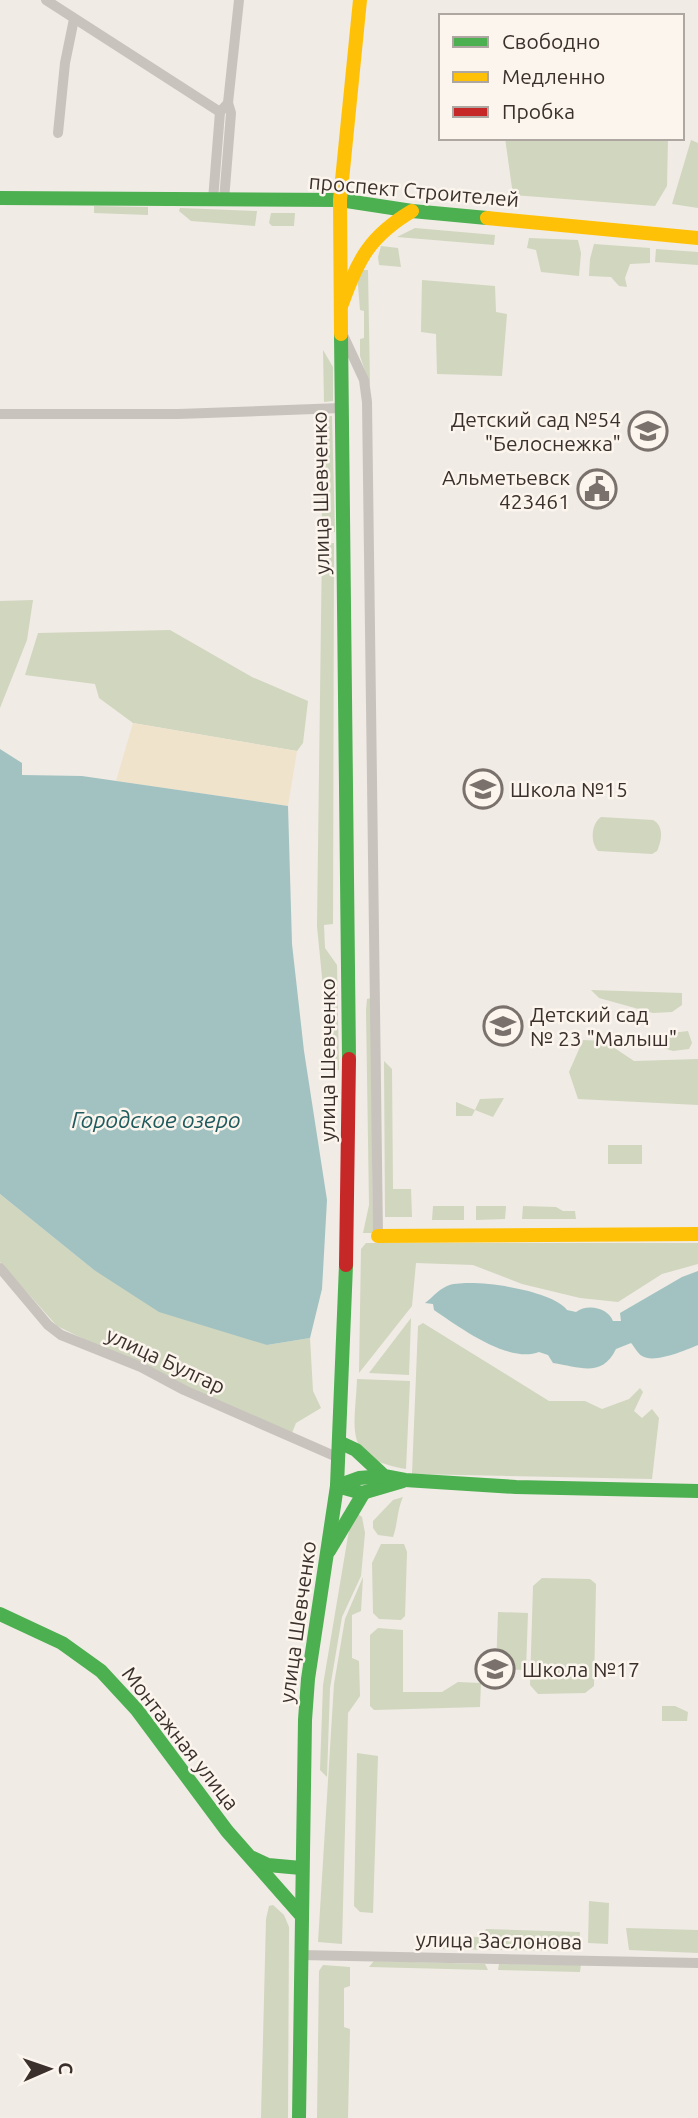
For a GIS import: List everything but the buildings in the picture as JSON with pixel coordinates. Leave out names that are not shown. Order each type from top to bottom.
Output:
[{"type":"street","points":[[46,0],[220,112]]},
{"type":"street","points":[[219,200],[231,113],[228,103],[239,0]]},
{"type":"street","name":"улица Шевченко","points":[[299,2118],[300,1915],[306,1701],[337,1486],[347,1236],[349,1082],[340,201],[360,0]]},
{"type":"street","points":[[58,133],[65,63],[74,19]]},
{"type":"street","points":[[219,200],[220,112],[228,103]]},
{"type":"street","name":"проспект Строителей","points":[[0,198],[340,201],[412,211],[698,237]]},
{"type":"street","points":[[341,307],[358,259],[376,235],[412,211]]},
{"type":"street","points":[[341,330],[364,380],[366,402],[378,1236],[698,1234]]},
{"type":"street","points":[[0,414],[178,414],[341,408]]},
{"type":"street","name":"улица Булгар","points":[[0,1268],[48,1325],[61,1335],[141,1367],[184,1390],[339,1458]]},
{"type":"street","points":[[340,1442],[356,1450],[384,1476]]},
{"type":"street","points":[[337,1486],[359,1478],[384,1476],[405,1480],[516,1487],[698,1491]]},
{"type":"street","points":[[337,1486],[351,1494],[363,1494],[405,1480]]},
{"type":"street","points":[[326,1556],[363,1494]]},
{"type":"street","name":"Монтажная улица","points":[[0,1614],[74,1651],[126,1697],[217,1819],[300,1915]]},
{"type":"street","points":[[249,1856],[268,1865],[301,1868]]},
{"type":"street","name":"улица Заслонова","points":[[300,1955],[698,1964]]},
{"type":"green space","points":[[505,140],[668,140],[667,186],[655,206],[513,195]]},
{"type":"green space","points":[[691,140],[698,143],[698,208],[672,204]]},
{"type":"green space","points":[[94,206],[148,207],[148,215],[94,213]]},
{"type":"green space","points":[[180,208],[257,211],[255,226],[191,221],[179,211]]},
{"type":"green space","points":[[271,213],[295,213],[294,226],[272,226],[269,223]]},
{"type":"green space","points":[[415,228],[495,235],[494,245],[397,237]]},
{"type":"green space","points":[[529,238],[578,240],[581,253],[579,276],[541,272],[536,250],[527,248]]},
{"type":"green space","points":[[594,244],[650,248],[650,263],[630,264],[625,278],[627,287],[619,286],[611,277],[589,276]]},
{"type":"green space","points":[[381,246],[398,248],[401,267],[379,265]]},
{"type":"green space","points":[[656,249],[698,252],[698,265],[655,262]]},
{"type":"green space","points":[[368,270],[370,386],[360,356],[360,339],[364,338],[364,311],[360,310],[357,272]]},
{"type":"green space","points":[[422,280],[495,286],[496,312],[507,314],[502,376],[437,374],[436,334],[421,332]]},
{"type":"green space","points":[[323,350],[333,367],[333,401],[324,402]]},
{"type":"green space","points":[[321,416],[332,416],[335,532],[322,533]]},
{"type":"green space","points":[[322,543],[334,543],[333,924],[324,925],[325,948],[337,965],[339,1070],[331,1069],[317,926]]},
{"type":"green space","points":[[33,600],[27,640],[0,708],[0,601]]},
{"type":"green space","points":[[170,630],[252,677],[308,701],[303,743],[297,751],[133,723],[99,698],[95,684],[25,675],[38,633]]},
{"type":"green space","points":[[601,817],[653,820],[659,826],[661,834],[657,851],[652,854],[598,851],[593,833],[595,824]]},
{"type":"green space","points":[[591,990],[682,993],[682,1005],[672,1012],[653,1013],[599,998]]},
{"type":"green space","points":[[371,998],[373,1233],[363,1233],[369,1205],[366,1010],[367,999]]},
{"type":"green space","points":[[688,1031],[692,1043],[689,1049],[673,1051],[663,1048],[656,1035]]},
{"type":"green space","points":[[583,1040],[604,1041],[634,1061],[698,1059],[698,1105],[578,1099],[569,1072]]},
{"type":"green space","points":[[384,1061],[392,1069],[393,1189],[411,1189],[412,1217],[385,1217]]},
{"type":"green space","points":[[504,1098],[493,1117],[475,1110],[480,1099]]},
{"type":"green space","points":[[456,1102],[475,1110],[472,1116],[456,1116]]},
{"type":"green space","points":[[608,1145],[642,1145],[642,1164],[608,1164]]},
{"type":"green space","points":[[0,1194],[94,1270],[267,1345],[310,1338],[313,1391],[321,1408],[296,1423],[292,1433],[195,1393],[57,1326],[0,1262]]},
{"type":"green space","points":[[433,1206],[464,1206],[464,1220],[432,1220]]},
{"type":"green space","points":[[476,1206],[506,1206],[505,1219],[476,1220]]},
{"type":"green space","points":[[523,1206],[556,1207],[563,1211],[575,1211],[576,1219],[522,1219]]},
{"type":"green space","points":[[366,1243],[698,1243],[698,1264],[662,1274],[618,1302],[580,1298],[522,1284],[473,1265],[416,1263],[412,1306],[359,1373],[361,1249]]},
{"type":"green space","points":[[411,1318],[409,1375],[369,1373]]},
{"type":"green space","points":[[423,1323],[549,1401],[585,1401],[602,1409],[629,1399],[640,1388],[643,1392],[634,1411],[642,1418],[652,1409],[659,1418],[652,1479],[412,1474],[418,1326]]},
{"type":"green space","points":[[357,1379],[410,1381],[406,1469],[371,1458],[362,1449],[355,1427]]},
{"type":"green space","points":[[403,1497],[393,1537],[378,1535],[373,1528],[373,1521],[393,1500]]},
{"type":"green space","points":[[358,1514],[362,1517],[365,1533],[361,1576],[342,1617],[330,1688],[327,1777],[320,1770],[323,1685],[349,1530]]},
{"type":"green space","points":[[381,1544],[404,1544],[407,1552],[405,1616],[401,1620],[379,1619],[373,1613],[372,1563]]},
{"type":"green space","points":[[363,1577],[361,1611],[352,1615],[352,1658],[359,1661],[360,1696],[348,1713],[342,1944],[318,1942],[334,1684],[345,1619]]},
{"type":"green space","points":[[542,1578],[590,1579],[596,1584],[594,1686],[585,1693],[538,1694],[530,1685],[533,1586]]},
{"type":"green space","points":[[498,1612],[528,1613],[526,1670],[496,1669]]},
{"type":"green space","points":[[378,1628],[403,1630],[403,1692],[442,1692],[458,1682],[481,1683],[480,1707],[374,1710],[370,1706],[370,1635]]},
{"type":"green space","points":[[662,1706],[675,1706],[688,1712],[687,1721],[662,1721]]},
{"type":"green space","points":[[357,1753],[378,1756],[373,1913],[360,1912],[354,1906]]},
{"type":"green space","points":[[589,1901],[609,1903],[608,1944],[588,1943]]},
{"type":"green space","points":[[273,1905],[284,1915],[289,1927],[288,2118],[261,2118],[266,1919],[269,1906]]},
{"type":"green space","points":[[626,1928],[698,1930],[698,1953],[629,1950]]},
{"type":"green space","points":[[486,1929],[580,1932],[579,1951],[432,1949],[432,1936],[481,1937]]},
{"type":"green space","points":[[374,1961],[485,1964],[488,1970],[369,1967]]},
{"type":"green space","points":[[499,1964],[581,1965],[580,1972],[498,1970]]},
{"type":"green space","points":[[323,1965],[350,1967],[350,1986],[344,1988],[344,2027],[350,2029],[348,2118],[317,2118],[319,1971]]},
{"type":"sand","points":[[133,723],[297,751],[288,806],[116,781]]},
{"type":"water","name":"Городское озеро","points":[[0,749],[22,763],[22,775],[82,776],[288,806],[292,944],[304,1051],[327,1200],[322,1289],[310,1338],[267,1345],[159,1312],[94,1270],[0,1194]]},
{"type":"water","points":[[698,1271],[698,1345],[670,1355],[647,1358],[639,1354],[631,1343],[616,1349],[604,1364],[589,1368],[553,1363],[548,1355],[539,1352],[513,1353],[499,1348],[444,1317],[434,1310],[433,1304],[425,1303],[447,1286],[491,1284],[529,1291],[559,1303],[567,1310],[576,1312],[597,1308],[607,1313],[613,1321],[621,1321],[620,1313],[682,1277]]},
{"type":"traffic: fast","points":[[0,198],[340,200],[412,211],[487,218]]},
{"type":"traffic: fast","points":[[341,334],[349,1059]]},
{"type":"traffic: fast","points":[[299,2118],[305,1720],[308,1679],[337,1486],[346,1265]]},
{"type":"traffic: fast","points":[[339,1442],[356,1450],[384,1476],[405,1480],[516,1487],[698,1491]]},
{"type":"traffic: fast","points":[[337,1486],[359,1478],[384,1476]]},
{"type":"traffic: fast","points":[[337,1486],[362,1493],[403,1481]]},
{"type":"traffic: fast","points":[[329,1551],[363,1494]]},
{"type":"traffic: fast","points":[[0,1614],[62,1643],[101,1671],[137,1710],[227,1831],[301,1915]]},
{"type":"traffic: fast","points":[[253,1858],[268,1865],[301,1868]]},
{"type":"traffic: slow","points":[[341,334],[340,200],[360,0]]},
{"type":"traffic: slow","points":[[342,304],[367,250],[386,230],[412,211]]},
{"type":"traffic: slow","points":[[487,218],[698,238]]},
{"type":"traffic: slow","points":[[378,1236],[698,1234]]},
{"type":"traffic: jam","points":[[346,1265],[349,1059]]},
{"type":"place","name":"Детский сад №54 \"Белоснежка\"","points":[[648,431]]},
{"type":"place","name":"Альметьевск 423461","points":[[597,489]]},
{"type":"place","name":"Школа №15","points":[[483,789]]},
{"type":"place","name":"Детский сад № 23 \"Малыш\"","points":[[503,1026]]},
{"type":"place","name":"Школа №17","points":[[495,1669]]}]
